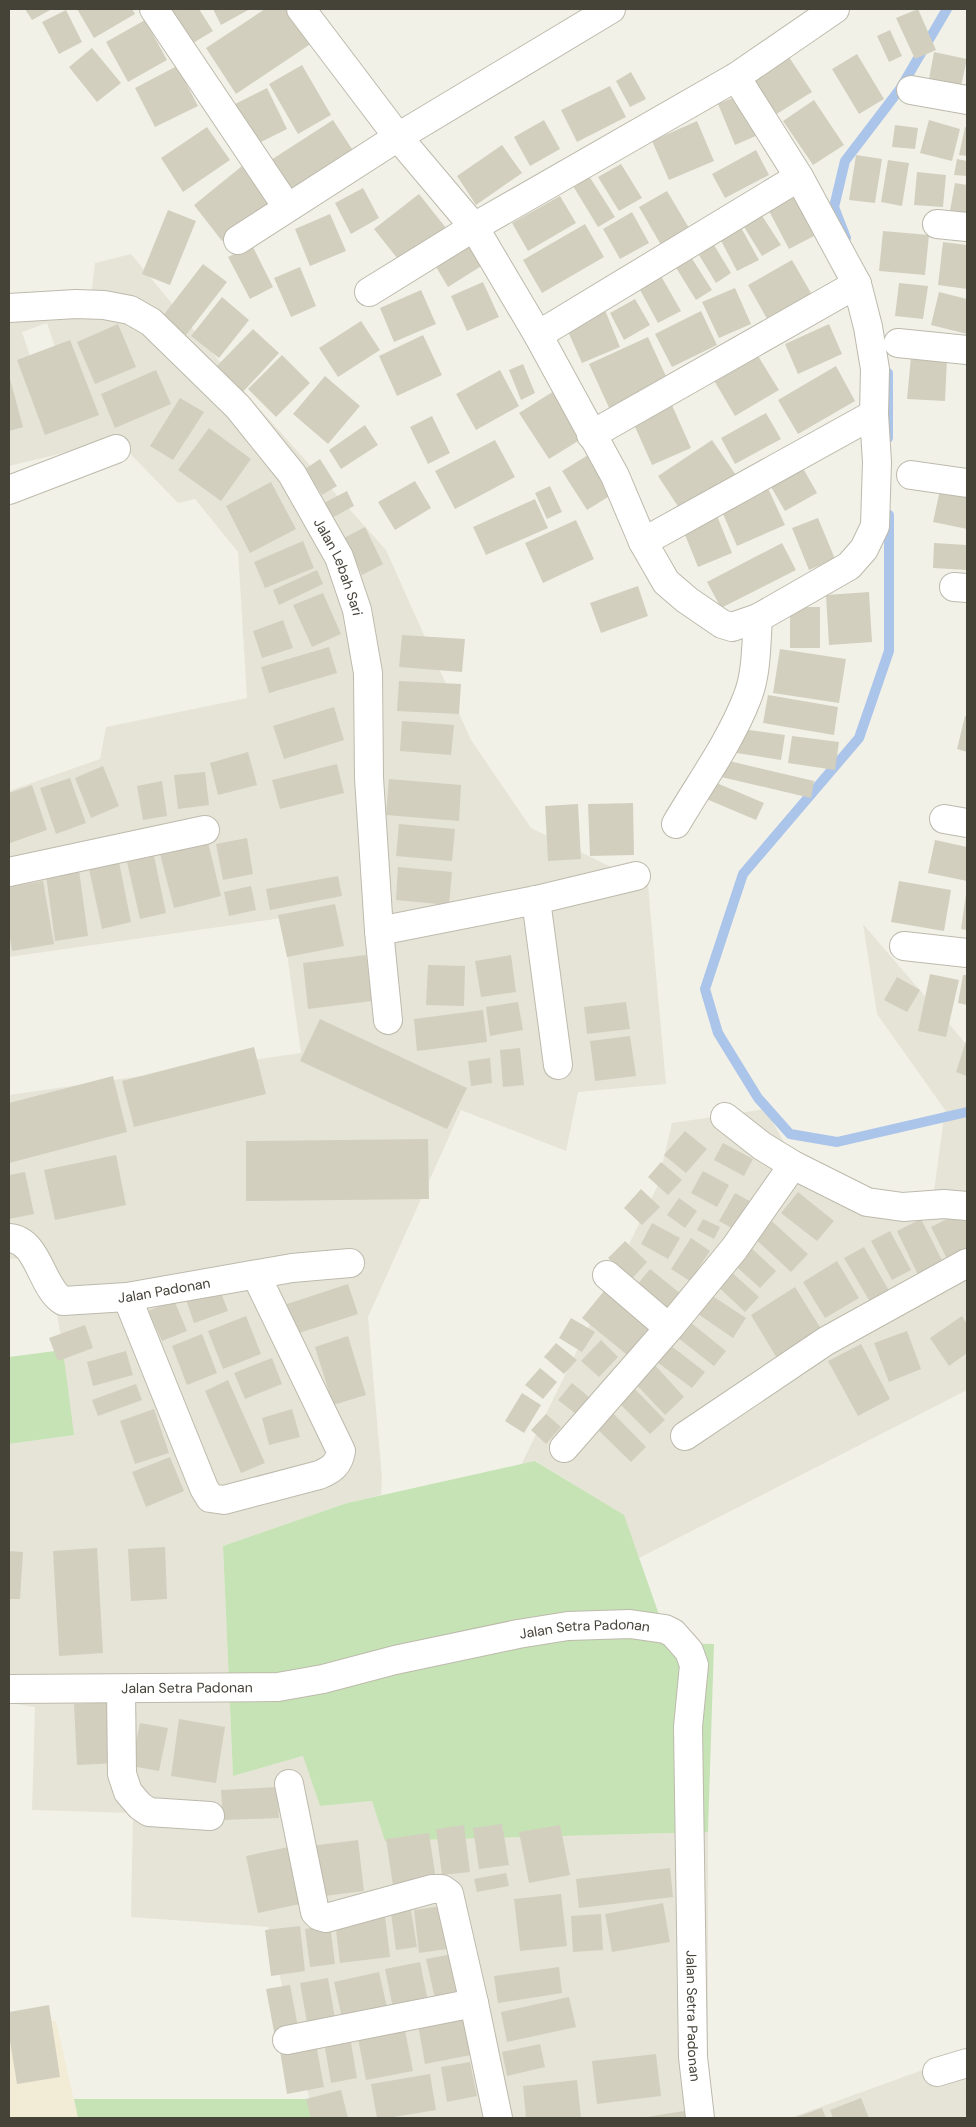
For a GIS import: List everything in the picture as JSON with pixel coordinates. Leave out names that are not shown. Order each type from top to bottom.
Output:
[{"type":"street","points":[[154,9],[287,206]]},
{"type":"street","points":[[301,9],[398,136],[474,227],[538,335],[615,476],[643,542],[666,582],[687,600],[722,624],[732,627],[758,618],[849,566],[864,549],[875,526],[877,462],[874,369],[868,327],[857,284],[800,177],[736,77]]},
{"type":"street","points":[[238,240],[287,206],[398,136],[611,9]]},
{"type":"street","points":[[369,292],[474,227],[736,77],[835,9]]},
{"type":"street","points":[[911,90],[967,100]]},
{"type":"street","points":[[538,335],[800,177]]},
{"type":"street","points":[[937,224],[967,227]]},
{"type":"street","points":[[592,435],[857,284]]},
{"type":"street","name":"Jalan Lebah Sari","points":[[9,308],[76,304],[104,305],[130,310],[151,322],[238,407],[292,474],[340,557],[357,610],[368,673],[370,778],[379,931],[388,1020]]},
{"type":"street","points":[[898,344],[967,350]]},
{"type":"street","points":[[643,542],[874,414]]},
{"type":"street","points":[[9,490],[116,449]]},
{"type":"street","points":[[911,475],[967,483]]},
{"type":"street","points":[[676,824],[725,742],[748,696],[755,660],[758,618]]},
{"type":"street","points":[[9,872],[205,830]]},
{"type":"street","points":[[379,931],[536,900],[636,876]]},
{"type":"street","points":[[536,900],[558,1065]]},
{"type":"street","points":[[904,946],[967,953]]},
{"type":"street","points":[[725,1117],[762,1146],[793,1165],[867,1202],[903,1207],[944,1204],[967,1206]]},
{"type":"street","points":[[564,1448],[669,1328],[734,1249],[793,1165]]},
{"type":"street","name":"Jalan Padonan","points":[[9,1238],[15,1239],[28,1249],[39,1264],[54,1296],[63,1301],[127,1297],[292,1268],[350,1263]]},
{"type":"street","points":[[684,1436],[826,1341],[967,1263]]},
{"type":"street","points":[[127,1297],[204,1488],[210,1498],[224,1500],[328,1472],[336,1465],[341,1451],[256,1275]]},
{"type":"street","points":[[607,1275],[669,1328]]},
{"type":"street","name":"Jalan Setra Padonan","points":[[9,1690],[278,1687],[323,1679],[395,1660],[509,1636],[568,1626],[630,1624],[665,1629],[678,1637],[689,1651],[694,1665],[688,1727],[693,2057],[700,2118]]},
{"type":"street","points":[[122,1689],[122,1774],[128,1792],[140,1806],[149,1812],[210,1816]]},
{"type":"street","points":[[289,1784],[315,1912],[319,1916],[326,1918],[432,1889],[442,1889],[449,1894],[474,2003],[496,2118]]},
{"type":"street","points":[[287,2040],[474,2003]]},
{"type":"street","points":[[938,2072],[967,2063]]},
{"type":"shaded area","points":[[131,254],[248,396],[386,550],[471,740],[531,828],[648,885],[666,1084],[578,1092],[566,1151],[461,1110],[368,1317],[382,1478],[381,1495],[347,1503],[223,1546],[233,1776],[304,1756],[320,1806],[372,1801],[386,1841],[708,1832],[708,2118],[314,2118],[268,1927],[131,1917],[133,1813],[32,1810],[35,1707],[9,1703],[9,1444],[73,1435],[63,1350],[47,1256],[9,1259],[9,1095],[301,1053],[282,918],[9,957],[9,791],[100,759],[106,727],[247,698],[238,552],[195,499],[178,503],[117,440],[9,466],[9,312],[89,314],[95,263]],"holes":[[[47,323],[56,350],[31,359],[22,332]]]},
{"type":"shaded area","points":[[863,924],[967,1045],[967,1390],[639,1558],[623,1515],[536,1461],[521,1465],[657,1187],[672,1123],[765,1109],[811,1190],[931,1213],[945,1110],[877,1014]]},
{"type":"shaded area","points":[[9,2020],[56,2021],[78,2118],[9,2118]]},
{"type":"shaded area","points":[[967,2054],[967,2118],[790,2118]]},
{"type":"green space","points":[[63,1350],[74,1435],[9,1444],[9,1357]]},
{"type":"green space","points":[[535,1461],[624,1515],[669,1643],[714,1644],[708,1832],[385,1841],[372,1801],[320,1806],[303,1756],[233,1776],[223,1546],[347,1503]]},
{"type":"green space","points":[[74,2099],[309,2099],[314,2118],[78,2118]]},
{"type":"building","points":[[25,9],[52,9],[32,20]]},
{"type":"building","points":[[77,9],[132,9],[135,14],[94,38]]},
{"type":"building","points":[[171,9],[199,9],[213,31],[193,43]]},
{"type":"building","points":[[213,9],[250,9],[221,25]]},
{"type":"building","points":[[265,9],[289,9],[312,43],[236,94],[206,48]]},
{"type":"building","points":[[918,9],[936,50],[915,59],[896,18]]},
{"type":"building","points":[[66,10],[82,42],[59,54],[42,22]]},
{"type":"building","points":[[145,20],[167,60],[128,82],[106,42]]},
{"type":"building","points":[[890,30],[902,56],[889,62],[877,36]]},
{"type":"building","points":[[92,48],[121,83],[97,102],[69,67]]},
{"type":"building","points":[[934,52],[967,59],[961,86],[929,79]]},
{"type":"building","points":[[857,54],[884,99],[859,114],[832,69]]},
{"type":"building","points":[[789,57],[812,92],[775,115],[753,80]]},
{"type":"building","points":[[302,65],[331,115],[298,134],[269,84]]},
{"type":"building","points":[[177,66],[198,106],[155,127],[135,88]]},
{"type":"building","points":[[631,72],[646,99],[630,107],[616,81]]},
{"type":"building","points":[[610,86],[626,117],[577,142],[561,110]]},
{"type":"building","points":[[267,88],[287,129],[249,148],[229,107]]},
{"type":"building","points":[[742,94],[758,135],[735,145],[718,104]]},
{"type":"building","points":[[814,100],[844,145],[813,165],[783,121]]},
{"type":"building","points":[[333,120],[354,152],[292,193],[271,160]]},
{"type":"building","points":[[544,120],[560,149],[530,166],[514,137]]},
{"type":"building","points":[[929,120],[960,129],[952,161],[920,153]]},
{"type":"building","points":[[697,121],[714,161],[669,180],[652,141]]},
{"type":"building","points":[[895,125],[918,128],[915,149],[892,147]]},
{"type":"building","points":[[207,127],[230,160],[183,192],[161,158]]},
{"type":"building","points":[[965,127],[967,128],[967,156],[959,155]]},
{"type":"building","points":[[502,145],[522,173],[476,205],[457,176]]},
{"type":"building","points":[[756,150],[769,175],[725,198],[712,174]]},
{"type":"building","points":[[856,155],[882,159],[875,203],[849,200]]},
{"type":"building","points":[[957,159],[967,161],[967,176],[954,175]]},
{"type":"building","points":[[888,160],[909,163],[902,206],[881,202]]},
{"type":"building","points":[[247,162],[276,197],[222,241],[194,205]]},
{"type":"building","points":[[621,164],[642,198],[619,211],[598,177]]},
{"type":"building","points":[[917,172],[946,175],[943,207],[914,205]]},
{"type":"building","points":[[589,176],[615,217],[598,227],[573,186]]},
{"type":"building","points":[[955,183],[967,185],[967,219],[949,216]]},
{"type":"building","points":[[363,188],[379,218],[351,234],[335,203]]},
{"type":"building","points":[[667,191],[689,228],[661,245],[639,207]]},
{"type":"building","points":[[419,194],[446,228],[401,263],[374,229]]},
{"type":"building","points":[[560,196],[576,223],[528,251],[512,223]]},
{"type":"building","points":[[796,196],[816,235],[789,249],[769,211]]},
{"type":"building","points":[[168,210],[196,221],[170,285],[142,274]]},
{"type":"building","points":[[759,211],[781,245],[762,256],[741,222]]},
{"type":"building","points":[[632,212],[649,243],[620,259],[603,229]]},
{"type":"building","points":[[330,214],[346,251],[310,266],[295,229]]},
{"type":"building","points":[[585,224],[604,257],[542,293],[523,260]]},
{"type":"building","points":[[739,224],[759,260],[737,271],[718,235]]},
{"type":"building","points":[[883,231],[929,235],[925,275],[879,271]]},
{"type":"building","points":[[467,239],[483,265],[448,287],[432,260]]},
{"type":"building","points":[[943,242],[967,245],[967,289],[938,285]]},
{"type":"building","points":[[252,245],[273,287],[250,299],[228,257]]},
{"type":"building","points":[[714,245],[731,273],[716,283],[699,255]]},
{"type":"building","points":[[691,257],[712,290],[696,300],[675,266]]},
{"type":"building","points":[[792,260],[815,300],[771,326],[748,285]]},
{"type":"building","points":[[203,264],[227,282],[186,335],[162,317]]},
{"type":"building","points":[[300,267],[316,306],[291,317],[274,278]]},
{"type":"building","points":[[661,276],[681,311],[658,323],[639,288]]},
{"type":"building","points":[[483,282],[499,317],[467,331],[451,296]]},
{"type":"building","points":[[899,283],[928,286],[923,319],[895,316]]},
{"type":"building","points":[[735,288],[751,324],[719,338],[702,302]]},
{"type":"building","points":[[421,290],[436,324],[394,342],[380,308]]},
{"type":"building","points":[[939,292],[967,299],[967,334],[931,325]]},
{"type":"building","points":[[222,297],[249,320],[219,358],[191,336]]},
{"type":"building","points":[[635,299],[650,325],[624,340],[610,313]]},
{"type":"building","points":[[605,310],[620,347],[582,363],[566,327]]},
{"type":"building","points":[[701,311],[717,345],[672,367],[655,334]]},
{"type":"building","points":[[361,321],[380,350],[338,377],[319,348]]},
{"type":"building","points":[[118,324],[136,367],[95,384],[77,342]]},
{"type":"building","points":[[829,324],[842,354],[798,374],[785,344]]},
{"type":"building","points":[[253,329],[279,353],[239,396],[212,371]]},
{"type":"building","points":[[423,335],[442,375],[397,396],[379,356]]},
{"type":"building","points":[[648,337],[670,385],[611,412],[589,364]]},
{"type":"building","points":[[70,340],[99,415],[45,435],[17,360]]},
{"type":"building","points":[[755,351],[779,390],[735,416],[712,377]]},
{"type":"building","points":[[282,355],[310,383],[276,417],[248,389]]},
{"type":"building","points":[[911,357],[947,359],[945,401],[907,399]]},
{"type":"building","points":[[523,364],[535,393],[521,400],[509,370]]},
{"type":"building","points":[[836,366],[855,401],[798,434],[778,400]]},
{"type":"building","points":[[156,370],[171,404],[115,428],[101,394]]},
{"type":"building","points":[[500,370],[519,406],[476,430],[456,394]]},
{"type":"building","points":[[9,375],[23,427],[9,431]]},
{"type":"building","points":[[325,376],[360,406],[328,444],[293,414]]},
{"type":"building","points":[[554,391],[583,438],[549,459],[519,413]]},
{"type":"building","points":[[180,398],[204,412],[173,460],[150,446]]},
{"type":"building","points":[[671,403],[691,448],[652,465],[632,420]]},
{"type":"building","points":[[766,413],[781,439],[735,464],[721,438]]},
{"type":"building","points":[[432,416],[450,453],[428,464],[410,427]]},
{"type":"building","points":[[365,425],[378,445],[341,469],[329,450]]},
{"type":"building","points":[[209,428],[251,459],[221,501],[178,470]]},
{"type":"building","points":[[495,440],[515,477],[455,509],[435,471]]},
{"type":"building","points":[[712,440],[738,478],[683,514],[658,476]]},
{"type":"building","points":[[588,455],[613,494],[587,510],[562,471]]},
{"type":"building","points":[[320,459],[337,486],[322,495],[305,469]]},
{"type":"building","points":[[799,461],[817,493],[785,511],[767,480]]},
{"type":"building","points":[[415,481],[431,508],[395,530],[378,502]]},
{"type":"building","points":[[942,481],[967,486],[967,529],[933,522]]},
{"type":"building","points":[[271,482],[296,529],[250,553],[226,506]]},
{"type":"building","points":[[550,486],[562,512],[547,519],[535,493]]},
{"type":"building","points":[[767,486],[785,525],[737,546],[720,507]]},
{"type":"building","points":[[347,491],[354,506],[330,519],[322,504]]},
{"type":"building","points":[[535,499],[548,528],[486,555],[473,527]]},
{"type":"building","points":[[715,511],[732,553],[698,567],[681,525]]},
{"type":"building","points":[[818,518],[835,559],[809,570],[792,528]]},
{"type":"building","points":[[576,520],[594,559],[543,583],[525,543]]},
{"type":"building","points":[[365,527],[383,564],[362,575],[344,538]]},
{"type":"building","points":[[303,541],[314,568],[265,588],[254,562]]},
{"type":"building","points":[[782,543],[796,570],[721,608],[707,582]]},
{"type":"building","points":[[934,543],[967,545],[967,570],[933,568]]},
{"type":"building","points":[[317,570],[323,584],[279,605],[273,590]]},
{"type":"building","points":[[638,586],[648,616],[601,633],[590,603]]},
{"type":"building","points":[[869,592],[872,642],[829,645],[826,595]]},
{"type":"building","points":[[323,593],[341,634],[312,647],[293,605]]},
{"type":"building","points":[[790,607],[820,607],[820,648],[790,648]]},
{"type":"building","points":[[283,620],[293,648],[262,658],[253,631]]},
{"type":"building","points":[[402,635],[465,639],[462,672],[399,667]]},
{"type":"building","points":[[329,647],[337,673],[269,693],[261,667]]},
{"type":"building","points":[[780,649],[846,659],[839,703],[773,693]]},
{"type":"building","points":[[399,681],[461,684],[459,714],[397,711]]},
{"type":"building","points":[[768,695],[838,707],[834,735],[763,723]]},
{"type":"building","points":[[334,707],[344,740],[284,759],[273,726]]},
{"type":"building","points":[[965,716],[967,717],[967,752],[957,749]]},
{"type":"building","points":[[402,721],[454,725],[451,755],[400,751]]},
{"type":"building","points":[[734,728],[785,735],[781,760],[730,752]]},
{"type":"building","points":[[792,736],[839,742],[835,770],[788,763]]},
{"type":"building","points":[[248,752],[257,785],[218,795],[210,763]]},
{"type":"building","points":[[725,760],[814,781],[811,798],[721,777]]},
{"type":"building","points":[[337,764],[344,793],[280,809],[272,780]]},
{"type":"building","points":[[103,766],[119,806],[91,818],[75,778]]},
{"type":"building","points":[[205,772],[209,805],[178,809],[174,775]]},
{"type":"building","points":[[70,778],[86,823],[56,834],[40,788]]},
{"type":"building","points":[[389,779],[461,785],[459,821],[386,815]]},
{"type":"building","points":[[162,781],[167,816],[143,820],[137,786]]},
{"type":"building","points":[[712,781],[764,803],[756,820],[704,798]]},
{"type":"building","points":[[32,785],[47,830],[10,843],[9,793]]},
{"type":"building","points":[[633,803],[634,855],[590,856],[588,804]]},
{"type":"building","points":[[578,804],[581,859],[548,861],[545,806]]},
{"type":"building","points":[[399,824],[455,829],[452,861],[396,856]]},
{"type":"building","points":[[247,838],[253,874],[223,880],[216,844]]},
{"type":"building","points":[[935,840],[967,847],[967,881],[928,873]]},
{"type":"building","points":[[208,842],[221,896],[174,908],[160,854]]},
{"type":"building","points":[[154,856],[166,913],[140,919],[127,862]]},
{"type":"building","points":[[119,862],[131,922],[102,929],[89,869]]},
{"type":"building","points":[[398,867],[452,872],[449,905],[396,900]]},
{"type":"building","points":[[79,870],[88,936],[55,941],[46,875]]},
{"type":"building","points":[[338,876],[342,896],[270,910],[266,889]]},
{"type":"building","points":[[43,881],[54,944],[12,951],[9,932],[9,887]]},
{"type":"building","points":[[899,881],[951,890],[944,931],[891,922]]},
{"type":"building","points":[[251,886],[256,910],[229,916],[224,892]]},
{"type":"building","points":[[967,894],[967,930],[961,929]]},
{"type":"building","points":[[335,904],[344,946],[287,957],[278,915]]},
{"type":"building","points":[[366,955],[372,1001],[308,1009],[303,963]]},
{"type":"building","points":[[511,955],[516,992],[481,997],[475,961]]},
{"type":"building","points":[[428,965],[465,966],[464,1006],[426,1005]]},
{"type":"building","points":[[930,974],[959,980],[946,1037],[918,1031]]},
{"type":"building","points":[[963,975],[967,975],[967,1005],[958,1003]]},
{"type":"building","points":[[897,977],[920,990],[907,1012],[884,1000]]},
{"type":"building","points":[[518,1002],[523,1030],[490,1036],[486,1007]]},
{"type":"building","points":[[626,1002],[630,1029],[587,1034],[584,1007]]},
{"type":"building","points":[[483,1010],[487,1042],[417,1051],[414,1019]]},
{"type":"building","points":[[320,1019],[467,1088],[447,1129],[300,1061]]},
{"type":"building","points":[[630,1036],[636,1076],[595,1081],[590,1041]]},
{"type":"building","points":[[967,1038],[967,1076],[956,1072]]},
{"type":"building","points":[[254,1047],[266,1094],[134,1127],[122,1081]]},
{"type":"building","points":[[520,1048],[524,1085],[503,1087],[500,1050]]},
{"type":"building","points":[[490,1058],[492,1083],[471,1086],[468,1061]]},
{"type":"building","points":[[113,1076],[127,1132],[9,1163],[9,1103]]},
{"type":"building","points":[[685,1131],[707,1149],[686,1173],[664,1155]]},
{"type":"building","points":[[428,1139],[429,1199],[246,1201],[246,1141]]},
{"type":"building","points":[[723,1143],[753,1159],[744,1176],[714,1160]]},
{"type":"building","points":[[116,1155],[126,1205],[55,1220],[44,1170]]},
{"type":"building","points":[[661,1162],[682,1180],[668,1195],[648,1177]]},
{"type":"building","points":[[703,1171],[729,1185],[717,1207],[691,1193]]},
{"type":"building","points":[[25,1172],[34,1214],[9,1219],[9,1175]]},
{"type":"building","points":[[641,1189],[660,1207],[642,1225],[624,1208]]},
{"type":"building","points":[[798,1192],[834,1221],[817,1241],[781,1213]]},
{"type":"building","points":[[735,1193],[755,1204],[739,1232],[719,1221]]},
{"type":"building","points":[[679,1198],[697,1211],[685,1228],[667,1215]]},
{"type":"building","points":[[967,1209],[967,1256],[950,1265],[931,1227]]},
{"type":"building","points":[[766,1216],[808,1254],[791,1272],[750,1234]]},
{"type":"building","points":[[703,1219],[720,1227],[714,1239],[697,1230]]},
{"type":"building","points":[[921,1219],[946,1268],[921,1281],[897,1231]]},
{"type":"building","points":[[652,1223],[680,1238],[668,1259],[641,1244]]},
{"type":"building","points":[[890,1231],[911,1270],[892,1280],[871,1241]]},
{"type":"building","points":[[691,1238],[710,1251],[690,1281],[671,1269]]},
{"type":"building","points":[[625,1241],[647,1262],[631,1280],[608,1258]]},
{"type":"building","points":[[747,1244],[776,1271],[760,1288],[730,1261]]},
{"type":"building","points":[[864,1247],[891,1294],[872,1305],[844,1258]]},
{"type":"building","points":[[837,1261],[859,1298],[825,1318],[803,1282]]},
{"type":"building","points":[[727,1268],[759,1297],[745,1312],[713,1282]]},
{"type":"building","points":[[650,1269],[681,1294],[668,1310],[637,1285]]},
{"type":"building","points":[[348,1284],[358,1314],[296,1334],[287,1304]]},
{"type":"building","points":[[218,1285],[228,1311],[194,1323],[185,1297]]},
{"type":"building","points":[[608,1286],[657,1325],[631,1358],[582,1318]]},
{"type":"building","points":[[795,1287],[823,1332],[778,1360],[751,1315]]},
{"type":"building","points":[[711,1295],[746,1318],[733,1338],[698,1314]]},
{"type":"building","points":[[174,1300],[187,1331],[162,1341],[148,1311]]},
{"type":"building","points":[[246,1316],[261,1354],[223,1369],[208,1331]]},
{"type":"building","points":[[962,1316],[967,1324],[967,1353],[949,1366],[930,1338]]},
{"type":"building","points":[[571,1318],[595,1332],[582,1352],[559,1338]]},
{"type":"building","points":[[685,1318],[726,1351],[714,1366],[673,1334]]},
{"type":"building","points":[[85,1325],[93,1348],[58,1361],[49,1338]]},
{"type":"building","points":[[907,1331],[921,1369],[889,1382],[874,1343]]},
{"type":"building","points":[[202,1334],[217,1373],[187,1385],[172,1346]]},
{"type":"building","points":[[348,1336],[366,1395],[333,1405],[315,1347]]},
{"type":"building","points":[[601,1340],[618,1357],[599,1377],[581,1361]]},
{"type":"building","points":[[556,1343],[577,1360],[564,1374],[544,1357]]},
{"type":"building","points":[[861,1344],[890,1399],[858,1416],[828,1361]]},
{"type":"building","points":[[670,1345],[705,1372],[692,1388],[657,1362]]},
{"type":"building","points":[[126,1351],[133,1375],[93,1386],[87,1362]]},
{"type":"building","points":[[272,1358],[282,1384],[245,1399],[234,1373]]},
{"type":"building","points":[[653,1363],[684,1397],[665,1415],[633,1381]]},
{"type":"building","points":[[540,1368],[557,1382],[543,1399],[525,1385]]},
{"type":"building","points":[[228,1380],[265,1463],[241,1473],[205,1391]]},
{"type":"building","points":[[572,1383],[595,1402],[581,1418],[558,1400]]},
{"type":"building","points":[[136,1384],[142,1400],[98,1416],[92,1400]]},
{"type":"building","points":[[630,1384],[665,1420],[650,1434],[615,1399]]},
{"type":"building","points":[[522,1393],[541,1405],[524,1433],[505,1421]]},
{"type":"building","points":[[607,1407],[646,1447],[631,1462],[591,1423]]},
{"type":"building","points":[[154,1409],[169,1453],[135,1464],[120,1421]]},
{"type":"building","points":[[292,1409],[300,1437],[269,1445],[262,1418]]},
{"type":"building","points":[[546,1414],[561,1427],[546,1444],[531,1430]]},
{"type":"building","points":[[170,1457],[184,1491],[146,1507],[132,1472]]},
{"type":"building","points":[[165,1547],[167,1599],[131,1601],[128,1549]]},
{"type":"building","points":[[97,1548],[103,1653],[59,1656],[53,1551]]},
{"type":"building","points":[[9,1551],[23,1552],[20,1599],[9,1599]]},
{"type":"building","points":[[115,1702],[118,1763],[77,1765],[74,1704]]},
{"type":"building","points":[[179,1719],[225,1727],[216,1783],[171,1776]]},
{"type":"building","points":[[140,1723],[168,1728],[159,1771],[131,1766]]},
{"type":"building","points":[[277,1787],[279,1818],[223,1820],[221,1790]]},
{"type":"building","points":[[502,1824],[509,1865],[479,1869],[473,1828]]},
{"type":"building","points":[[464,1825],[470,1872],[442,1875],[436,1829]]},
{"type":"building","points":[[560,1825],[570,1875],[529,1883],[519,1832]]},
{"type":"building","points":[[429,1833],[436,1880],[393,1886],[386,1839]]},
{"type":"building","points":[[358,1840],[364,1891],[317,1897],[310,1846]]},
{"type":"building","points":[[298,1845],[309,1902],[258,1913],[246,1856]]},
{"type":"building","points":[[670,1868],[673,1897],[579,1908],[576,1879]]},
{"type":"building","points":[[506,1873],[509,1886],[477,1892],[474,1879]]},
{"type":"building","points":[[561,1894],[567,1946],[520,1951],[514,1899]]},
{"type":"building","points":[[663,1903],[670,1942],[612,1952],[605,1914]]},
{"type":"building","points":[[449,1905],[454,1948],[419,1953],[414,1910]]},
{"type":"building","points":[[411,1910],[417,1947],[396,1950],[391,1913]]},
{"type":"building","points":[[601,1914],[603,1950],[573,1952],[571,1916]]},
{"type":"building","points":[[385,1916],[390,1957],[340,1963],[335,1922]]},
{"type":"building","points":[[330,1925],[335,1964],[310,1967],[305,1929]]},
{"type":"building","points":[[300,1926],[305,1971],[271,1976],[265,1930]]},
{"type":"building","points":[[458,1953],[467,1997],[436,2003],[426,1959]]},
{"type":"building","points":[[420,1962],[429,2006],[394,2013],[385,1969]]},
{"type":"building","points":[[559,1967],[562,1993],[498,2003],[494,1976]]},
{"type":"building","points":[[379,1972],[389,2016],[344,2027],[334,1982]]},
{"type":"building","points":[[328,1978],[336,2024],[308,2028],[300,1983]]},
{"type":"building","points":[[290,1985],[299,2032],[275,2037],[266,1989]]},
{"type":"building","points":[[569,1997],[576,2027],[507,2042],[501,2012]]},
{"type":"building","points":[[49,2005],[60,2077],[17,2084],[9,2035],[9,2012]]},
{"type":"building","points":[[464,2017],[471,2055],[425,2064],[418,2025]]},
{"type":"building","points":[[404,2025],[413,2071],[366,2080],[357,2033]]},
{"type":"building","points":[[350,2037],[357,2078],[331,2083],[324,2042]]},
{"type":"building","points":[[315,2039],[324,2087],[287,2094],[279,2045]]},
{"type":"building","points":[[540,2044],[545,2067],[507,2076],[502,2052]]},
{"type":"building","points":[[656,2054],[661,2096],[597,2104],[592,2061]]},
{"type":"building","points":[[470,2062],[477,2096],[447,2102],[441,2067]]},
{"type":"building","points":[[430,2074],[436,2110],[377,2118],[371,2084]]},
{"type":"building","points":[[577,2080],[581,2118],[526,2118],[523,2086]]},
{"type":"building","points":[[341,2090],[348,2118],[311,2118],[306,2099]]},
{"type":"building","points":[[861,2098],[869,2118],[833,2118],[830,2110]]},
{"type":"building","points":[[822,2108],[826,2118],[794,2118]]},
{"type":"building","points":[[690,2110],[692,2118],[647,2118],[647,2117]]},
{"type":"waterway","points":[[846,238],[834,207],[845,161],[900,89],[947,9]]},
{"type":"waterway","points":[[888,373],[888,438]]},
{"type":"waterway","points":[[889,515],[889,651],[859,738],[743,874],[705,989],[718,1033],[758,1098],[790,1134],[837,1142],[967,1112]]}]
